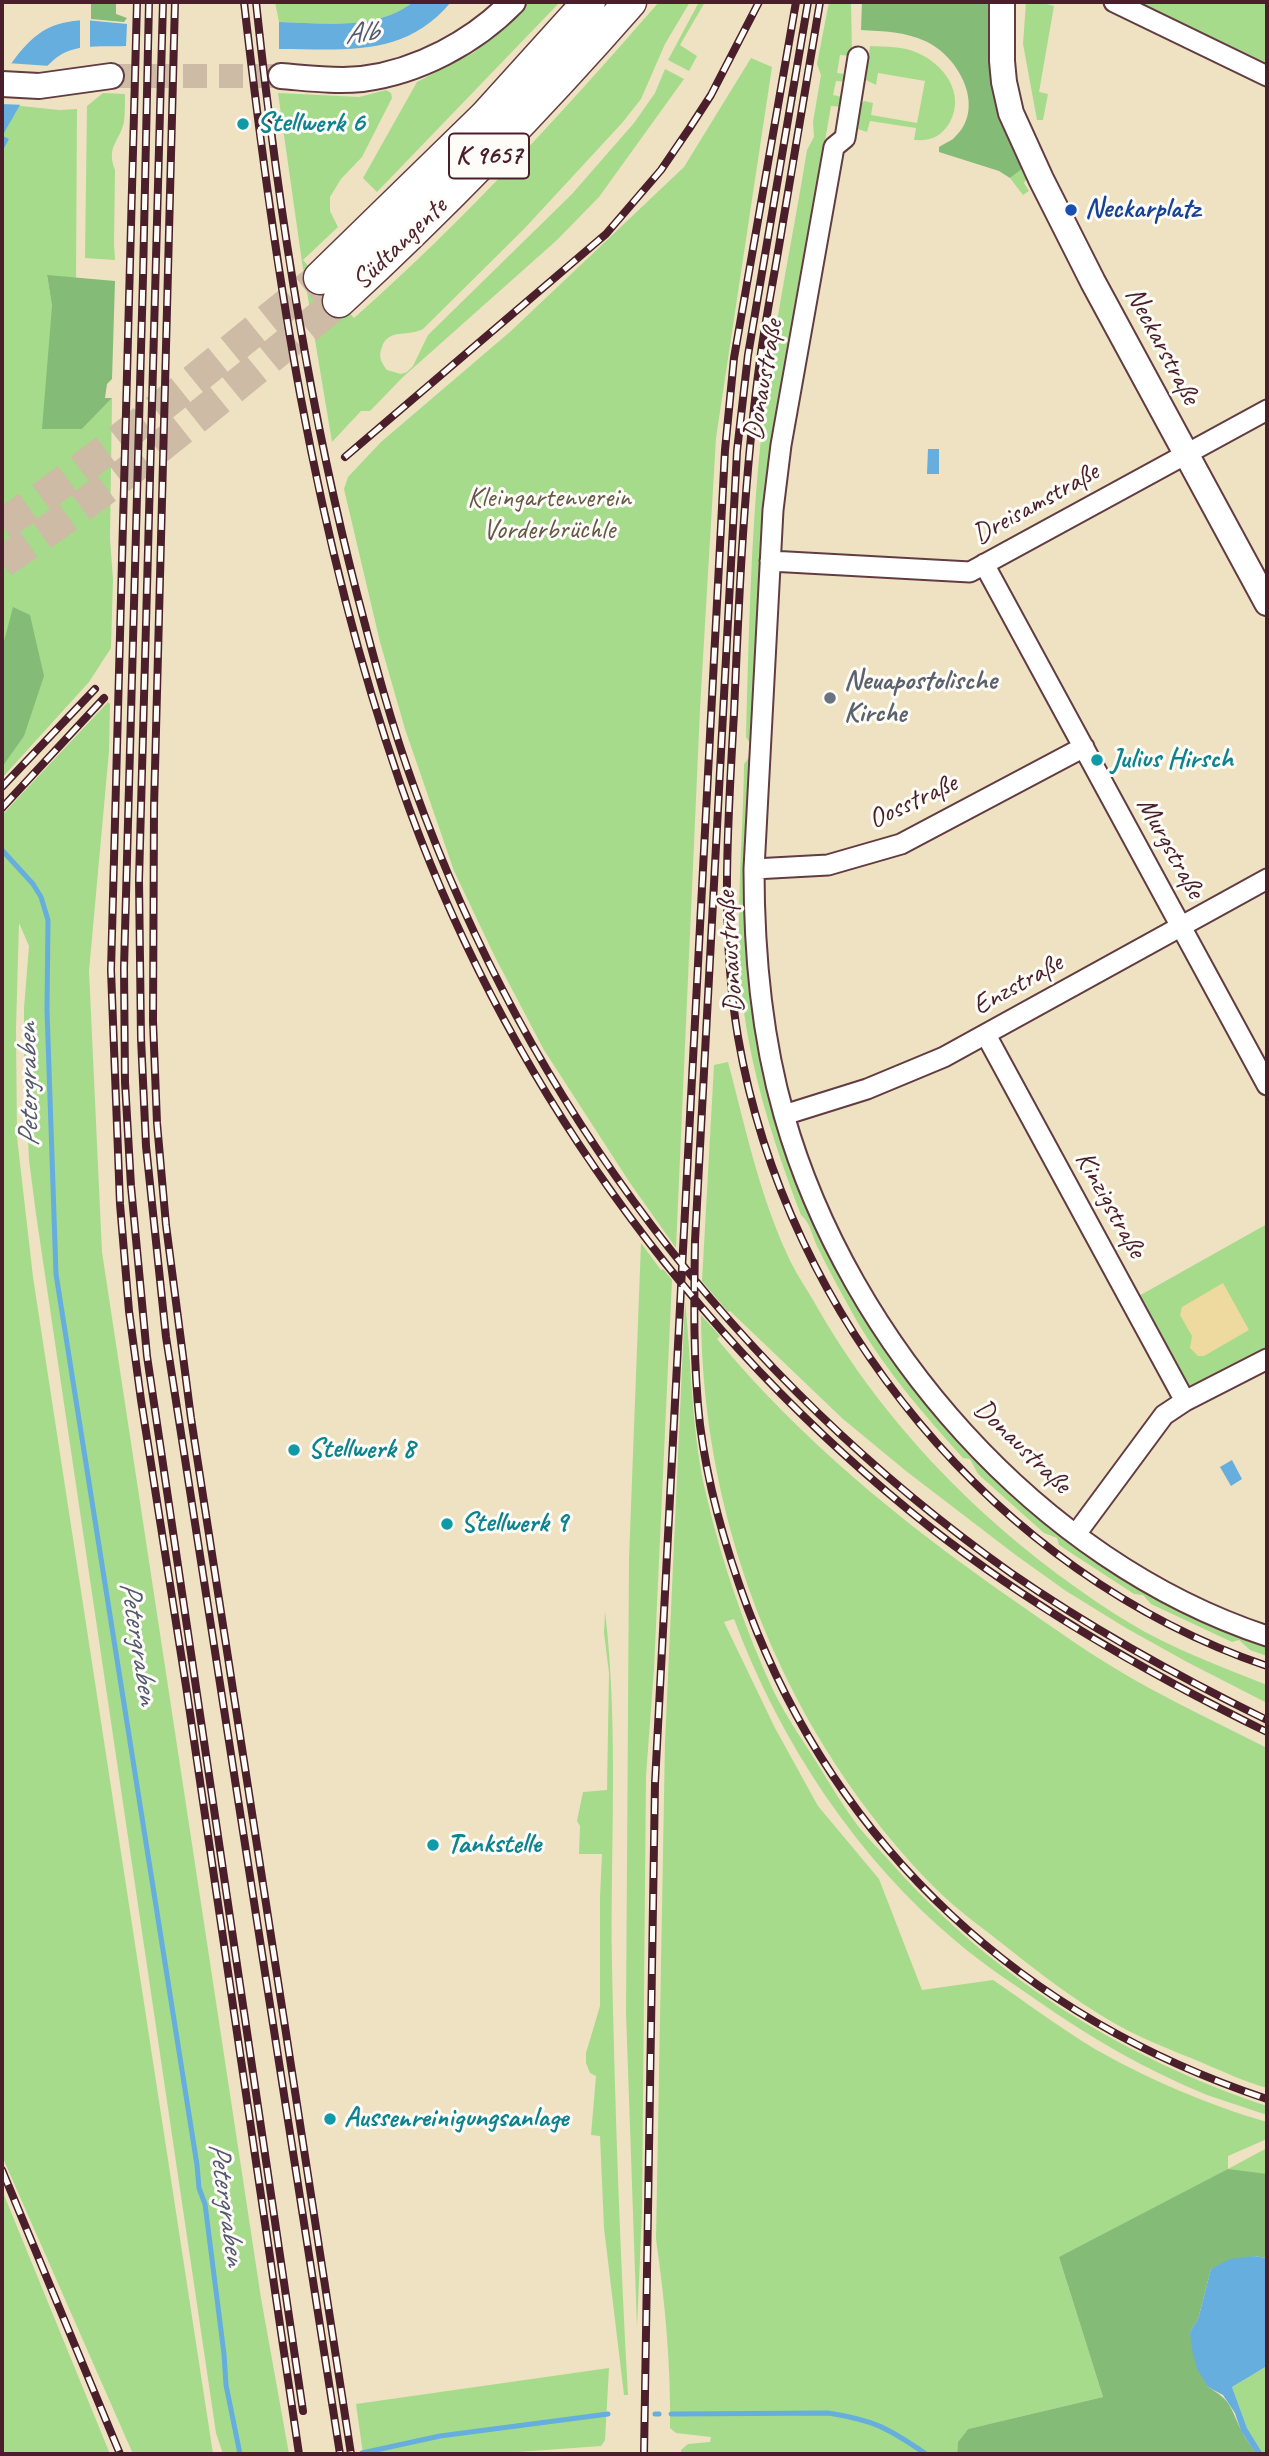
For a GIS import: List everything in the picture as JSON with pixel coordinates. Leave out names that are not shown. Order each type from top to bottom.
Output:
[{"type":"highway","name":"Südtangente","points":[[589,2],[330,290],[479,167],[630,2]]},
{"type":"street","points":[[281,76],[361,79],[398,71],[454,47],[485,27],[513,2]]},
{"type":"street","name":"Neckarstraße","points":[[1002,2],[1002,61],[1012,114],[1041,179],[1094,282],[1267,603]]},
{"type":"street","points":[[1114,2],[1267,76]]},
{"type":"street","name":"Donaustraße","points":[[858,57],[845,138],[834,148],[780,445],[770,561],[754,869],[756,956],[759,993],[784,1115],[806,1182],[859,1291],[921,1384],[989,1460],[1076,1534],[1116,1562],[1227,1622],[1267,1636]]},
{"type":"street","points":[[2,84],[37,86],[110,76]]},
{"type":"street","name":"Dreisamstraße","points":[[770,561],[970,572],[1267,410]]},
{"type":"street","name":"Murgstraße","points":[[984,564],[1267,1085]]},
{"type":"street","name":"Oosstraße","points":[[754,869],[828,865],[901,844],[1084,747]]},
{"type":"street","name":"Enzstraße","points":[[784,1115],[889,1081],[986,1035],[1267,879]]},
{"type":"street","name":"Kinzigstraße","points":[[986,1035],[1185,1401]]},
{"type":"street","points":[[1076,1534],[1164,1415],[1185,1401],[1267,1359]]},
{"type":"green space","points":[[91,2],[116,2],[116,14],[127,18],[124,22],[91,19]]},
{"type":"green space","points":[[275,2],[413,2],[383,18],[331,24],[279,22]]},
{"type":"green space","points":[[529,2],[560,2],[377,192],[363,178],[417,82],[473,53],[509,25]]},
{"type":"green space","points":[[659,2],[690,2],[665,44],[641,99],[524,229],[423,329],[394,335],[385,341],[380,357],[387,370],[401,374],[407,372],[413,366],[428,335],[572,194],[634,123],[655,93],[665,69],[684,79],[599,197],[557,240],[403,377],[370,411],[361,411],[332,442],[302,262],[278,93],[359,97],[386,90],[391,93],[392,98],[362,157],[341,179],[330,197],[330,211],[338,227],[303,260],[354,318],[435,243],[512,165]]},
{"type":"green space","points":[[699,2],[705,2],[680,45],[697,56],[689,71],[668,60]]},
{"type":"green space","points":[[829,2],[851,2],[852,56],[840,55],[837,73],[851,75],[850,82],[836,81],[833,95],[848,98],[846,107],[831,106],[776,424],[750,974],[845,1283],[1047,1520],[1267,1644],[1267,1656],[1250,1650],[1239,1640],[1232,1642],[1151,1604],[1143,1595],[1134,1594],[1059,1545],[1057,1538],[1044,1533],[978,1474],[970,1459],[963,1458],[881,1359],[832,1276],[809,1226],[801,1215],[758,1085],[743,1004],[739,944],[744,764],[751,750],[746,737],[753,533],[768,379],[807,150],[814,137],[813,122],[821,75],[817,64]]},
{"type":"green space","points":[[862,2],[990,2],[990,63],[1000,110],[1022,169],[1010,178],[999,171],[939,152],[939,147],[953,139],[963,127],[968,113],[965,84],[949,58],[925,41],[902,34],[861,30]]},
{"type":"green space","points":[[1026,2],[1054,6],[1039,92],[1048,94],[1043,120],[1037,120],[1023,44]]},
{"type":"green space","points":[[1138,2],[1267,2],[1267,63]]},
{"type":"green space","points":[[870,46],[912,51],[928,58],[944,73],[954,91],[955,101],[950,122],[939,135],[926,140],[914,140],[916,128],[870,121],[867,132],[858,129],[861,104],[864,101],[873,103],[871,115],[917,123],[925,81],[878,73],[876,85],[866,80]]},
{"type":"green space","name":"Kleingartenverein Vorderbrüchle","points":[[751,58],[772,67],[716,438],[700,709],[676,1248],[630,1183],[544,1050],[454,871],[405,729],[380,642],[344,489],[348,477],[381,442],[511,331],[684,167]]},
{"type":"green space","points":[[103,93],[125,94],[124,122],[112,155],[115,170],[115,260],[85,258],[87,106]]},
{"type":"green space","points":[[2,104],[59,110],[77,109],[76,278],[47,276],[82,429],[112,398],[110,539],[113,579],[111,648],[89,682],[2,778]]},
{"type":"green space","points":[[1022,169],[1027,178],[1024,183],[1029,191],[1023,195],[1010,178]]},
{"type":"green space","points":[[47,275],[115,281],[112,379],[107,384],[105,398],[112,398],[82,429],[42,429],[52,306]]},
{"type":"green space","points":[[13,607],[30,615],[44,676],[24,736],[2,767],[2,649]]},
{"type":"green space","points":[[108,702],[109,751],[89,971],[102,1252],[261,2298],[289,2454],[223,2454],[216,2433],[36,1214],[29,1160],[24,1058],[24,1008],[29,946],[19,923],[17,1137],[33,1277],[213,2454],[133,2454],[2,2156],[2,815]]},
{"type":"green space","points":[[728,1062],[761,1183],[790,1260],[842,1348],[875,1395],[911,1439],[991,1520],[1080,1591],[1162,1641],[1267,1685],[1267,1703],[1126,1628],[1066,1591],[1017,1556],[843,1419],[728,1312],[702,1281],[714,1065]]},
{"type":"green space","points":[[1267,1224],[1267,1350],[1189,1391],[1137,1297]]},
{"type":"green space","points":[[641,1243],[672,1280],[654,1669],[646,1776],[642,2211],[637,2328],[626,2013],[629,1559]]},
{"type":"green space","points":[[685,1301],[702,1474],[735,1596],[778,1699],[852,1818],[933,1907],[1019,1979],[1113,2039],[1214,2087],[1267,2106],[1267,2115],[1207,2095],[1140,2064],[1055,2013],[958,1943],[921,1910],[887,1874],[825,1796],[774,1710],[734,1619],[724,1622],[775,1728],[818,1806],[879,1879],[922,1990],[993,1980],[1069,2033],[1136,2071],[1180,2091],[1267,2122],[1267,2139],[1228,2156],[1228,2169],[1267,2148],[1267,2175],[1059,2257],[1103,2397],[968,2429],[958,2442],[957,2454],[689,2454],[681,2453],[681,2450],[688,2444],[710,2442],[711,2437],[676,2433],[670,2428],[667,2334],[656,2239],[665,1742]]},
{"type":"green space","points":[[701,1315],[720,1336],[717,1339],[782,1411],[853,1477],[928,1538],[1112,1667],[1267,1748],[1267,2088],[1235,2077],[1118,2026],[1083,2003],[1036,1970],[954,1905],[935,1888],[882,1829],[836,1765],[796,1696],[762,1624],[736,1550],[717,1473],[705,1394]]},
{"type":"green space","points":[[605,1611],[612,1700],[613,2020],[628,2395],[624,2395],[604,2228],[600,2136],[591,2135],[596,2076],[590,2073],[586,2063],[586,2053],[600,2006],[602,1854],[579,1854],[580,1826],[577,1821],[583,1792],[607,1790],[609,1673],[604,1633]]},
{"type":"green space","points":[[1228,2169],[1267,2174],[1267,2258],[1254,2256],[1211,2269],[1198,2319],[1190,2332],[1208,2387],[1222,2396],[1229,2405],[1256,2454],[957,2454],[958,2442],[968,2429],[1103,2397],[1059,2257]]},
{"type":"green space","points":[[2,2190],[110,2454],[2,2454]]},
{"type":"green space","points":[[1267,2366],[1267,2454],[1263,2454],[1247,2428],[1232,2387]]},
{"type":"green space","points":[[609,2368],[605,2440],[601,2446],[490,2454],[363,2454],[356,2404]]},
{"type":"sand","points":[[1223,1283],[1249,1330],[1204,1356],[1198,1356],[1190,1348],[1192,1336],[1180,1315],[1182,1307]]},
{"type":"water","name":"Alb","points":[[413,2],[451,2],[433,20],[414,33],[394,41],[350,49],[279,49],[279,22],[331,24],[366,21],[383,18]]},
{"type":"water","points":[[85,20],[127,24],[126,46],[80,48],[57,57],[39,76],[16,112],[4,133],[3,136],[9,139],[2,152],[1,87],[8,69],[38,34],[63,23]]},
{"type":"water","points":[[928,449],[939,449],[939,474],[927,474]]},
{"type":"water","points":[[1232,1460],[1242,1479],[1231,1486],[1220,1467]]},
{"type":"water","points":[[1254,2256],[1267,2258],[1267,2366],[1232,2387],[1247,2428],[1263,2454],[1256,2454],[1223,2395],[1208,2387],[1197,2369],[1190,2332],[1198,2319],[1211,2269],[1230,2259]]},
{"type":"pier","points":[[80,20],[90,20],[90,48],[80,48]]},
{"type":"pier","points":[[7,63],[50,66],[25,105],[2,104],[2,73]]},
{"type":"waterway","name":"Petergraben","points":[[2,850],[33,884],[41,897],[48,920],[47,1010],[56,1274],[199,2188],[205,2204],[226,2385],[240,2454]]},
{"type":"waterway","points":[[671,2414],[828,2413],[880,2426],[926,2454]]},
{"type":"waterway","points":[[362,2453],[440,2436],[608,2414]]},
{"type":"tunnel","points":[[111,76],[281,76]]},
{"type":"tunnel","points":[[2,525],[124,436],[320,278]]},
{"type":"tunnel","points":[[2,562],[132,468],[339,301]]},
{"type":"railway","points":[[137,2],[111,970],[120,1204],[129,1311],[141,1400],[186,1686],[299,2454]]},
{"type":"railway","points":[[149,2],[124,968],[125,1082],[131,1186],[147,1356],[303,2411]]},
{"type":"railway","points":[[163,2],[139,880],[141,1038],[146,1146],[166,1337],[340,2454]]},
{"type":"railway","points":[[175,2],[154,807],[153,1021],[157,1123],[166,1225],[191,1418],[351,2454]]},
{"type":"railway","points":[[244,2],[284,299],[320,495],[343,592],[400,783],[442,891],[492,996],[549,1097],[613,1193],[683,1285],[760,1372],[843,1453],[970,1558],[1052,1613],[1179,1687],[1267,1732]]},
{"type":"railway","points":[[256,2],[296,300],[323,448],[357,594],[390,715],[414,787],[461,904],[517,1017],[581,1124],[652,1226],[731,1322],[817,1412],[911,1496],[1011,1573],[1136,1651],[1267,1720]]},
{"type":"railway","points":[[345,457],[606,234],[661,170],[689,129],[711,95],[759,2]]},
{"type":"railway","points":[[644,2454],[655,1783],[725,450],[734,358],[796,2]]},
{"type":"railway","points":[[808,2],[748,355],[737,451],[695,1241],[696,1379],[708,1472],[725,1541],[740,1587],[786,1696],[833,1776],[888,1849],[950,1914],[1020,1972],[1096,2022],[1179,2065],[1267,2099]]},
{"type":"railway","points":[[820,2],[754,404],[738,625],[727,916],[732,997],[738,1037],[763,1141],[803,1241],[855,1335],[919,1422],[993,1501],[1077,1568],[1168,1624],[1267,1666]]},
{"type":"railway","points":[[2,787],[95,689]]},
{"type":"railway","points":[[2,808],[104,698]]},
{"type":"railway","points":[[2,2170],[120,2454]]},
{"type":"place","name":"Stellwerk 6","points":[[243,124]]},
{"type":"place","name":"Neckarplatz","points":[[1071,210]]},
{"type":"place","name":"Neuapostolische Kirche","points":[[830,698]]},
{"type":"place","name":"Julius Hirsch","points":[[1097,760]]},
{"type":"place","name":"Stellwerk 8","points":[[294,1450]]},
{"type":"place","name":"Stellwerk 9","points":[[447,1524]]},
{"type":"place","name":"Tankstelle","points":[[433,1845]]},
{"type":"place","name":"Aussenreinigungsanlage","points":[[330,2119]]}]
